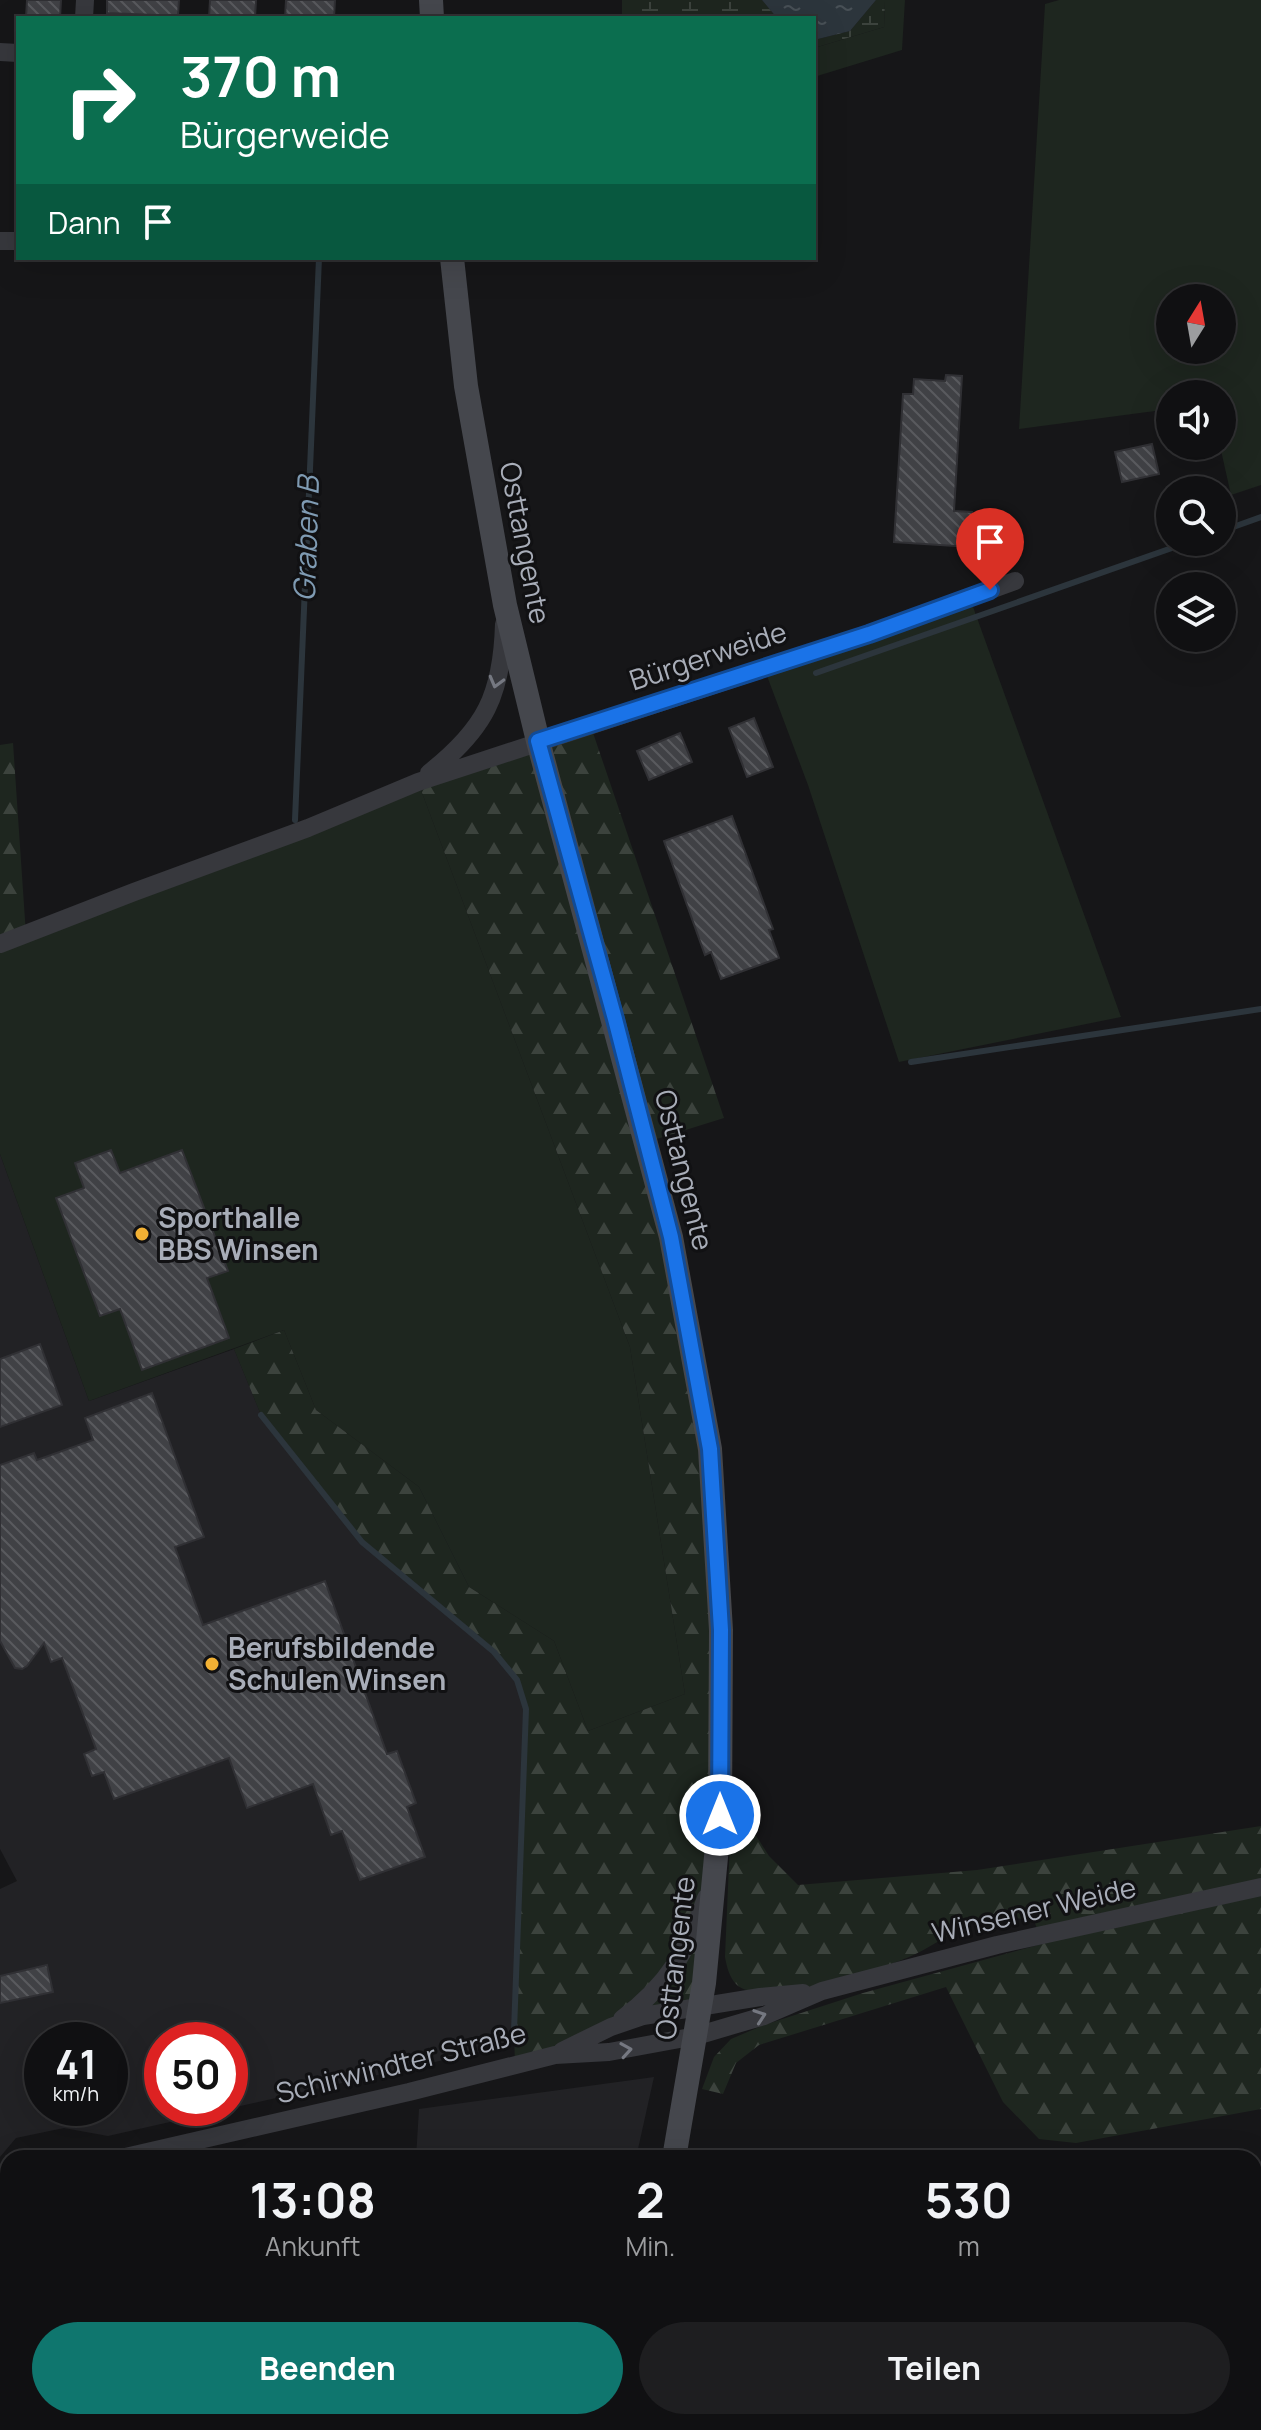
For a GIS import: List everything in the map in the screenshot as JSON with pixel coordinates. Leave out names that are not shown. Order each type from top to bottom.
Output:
[{"type":"main road","name":"Osttangente","points":[[452,260],[466,386],[505,605],[538,741],[671,1237],[710,1449],[721,1630],[720,1815],[701,2006],[675,2150]]},
{"type":"street","name":"Bürgerweide","points":[[0,944],[308,828],[418,782],[869,634],[1015,581]]},
{"type":"street","name":"Bürgerweide","points":[[418,782],[453,755],[474,733],[488,709],[503,651],[505,605]]},
{"type":"street","name":"Schirwindter Straße","points":[[611,2027],[638,2007],[666,1978],[690,1941],[716,1869]]},
{"type":"street","name":"Winsener Weide","points":[[696,2036],[764,2016],[822,1991],[997,1945],[1261,1887]]},
{"type":"street","name":"Winsener Weide","points":[[701,2006],[822,1991]]},
{"type":"street","name":"Schirwindter Straße","points":[[555,2055],[611,2027],[643,2016],[701,2006]]},
{"type":"street","name":"Schirwindter Straße","points":[[156,2150],[555,2055],[609,2052],[696,2036]]},
{"type":"shaded area","points":[[0,1154],[89,1401],[234,1349],[261,1415],[494,1652],[517,1680],[526,1709],[514,2044],[248,2104],[248,2022],[144,2022],[144,2126],[152,2126],[108,2136],[64,2128],[16,2138],[6,2150],[0,2150],[0,1889],[17,1881],[0,1849]]},
{"type":"shaded area","points":[[654,2077],[638,2150],[416,2150],[419,2109]]},
{"type":"green space","points":[[622,0],[762,0],[775,16],[622,16]]},
{"type":"green space","points":[[876,0],[885,0],[884,27],[816,47],[816,40],[850,31]]},
{"type":"green space","points":[[885,0],[905,0],[902,50],[816,76],[816,47],[884,27]]},
{"type":"green space","points":[[1059,0],[1261,0],[1261,485],[1236,493],[1236,476],[1227,476],[1223,460],[1236,460],[1236,380],[1156,380],[1156,411],[1019,429],[1045,4]]},
{"type":"green space","points":[[972,604],[1121,1017],[899,1062],[808,785],[767,676]]},
{"type":"green space","points":[[590,724],[724,1118],[647,1142],[671,1237],[721,1630],[701,2006],[515,2065],[526,1709],[517,1680],[494,1652],[362,1542],[261,1415],[234,1349],[284,1330],[316,1410],[419,1487],[469,1587],[554,1641],[588,1731],[685,1694],[630,1347],[418,782]]},
{"type":"green space","points":[[13,743],[26,935],[0,944],[0,745]]},
{"type":"green space","points":[[418,782],[630,1347],[685,1694],[588,1731],[554,1641],[469,1587],[419,1487],[316,1410],[284,1330],[89,1401],[0,1154],[0,944]]},
{"type":"green space","points":[[731,1818],[748,1823],[769,1856],[798,1885],[977,1870],[1261,1826],[1261,2109],[1076,2143],[1039,2139],[1003,2102],[946,1987],[759,2045],[736,2063],[723,2094],[702,2089],[714,2057],[731,2039],[863,1993],[1042,1944],[1035,1923],[1011,1917],[994,1918],[967,1926],[909,1957],[848,1978],[795,1990],[751,1991],[734,1982],[725,1957]]},
{"type":"water","points":[[762,0],[876,0],[850,31],[816,40],[816,16],[775,16]]},
{"type":"building","points":[[27,0],[61,0],[60,16],[26,16]]},
{"type":"building","points":[[107,0],[179,0],[178,16],[107,13]]},
{"type":"building","points":[[210,0],[256,0],[255,16],[209,16]]},
{"type":"building","points":[[286,0],[335,0],[334,16],[285,16]]},
{"type":"building","points":[[946,375],[962,376],[954,511],[972,512],[970,547],[894,542],[903,394],[913,394],[914,379],[945,381]]},
{"type":"building","points":[[1152,444],[1159,474],[1122,482],[1115,452]]},
{"type":"building","points":[[754,718],[773,767],[747,777],[729,728]]},
{"type":"building","points":[[680,733],[692,762],[649,780],[637,751]]},
{"type":"building","points":[[732,816],[773,929],[769,930],[779,958],[721,979],[711,952],[705,955],[664,841]]},
{"type":"building","name":"Sporthalle BBS Winsen","points":[[111,1150],[120,1173],[182,1150],[228,1271],[207,1278],[229,1338],[142,1370],[120,1309],[100,1316],[56,1198],[84,1188],[75,1163]]},
{"type":"building","points":[[40,1344],[62,1405],[0,1427],[0,1359]]},
{"type":"building","points":[[152,1393],[204,1537],[175,1547],[203,1625],[325,1581],[387,1754],[397,1751],[416,1803],[407,1807],[425,1857],[360,1880],[342,1831],[331,1835],[313,1784],[247,1808],[229,1758],[114,1799],[104,1772],[92,1776],[84,1754],[96,1749],[62,1658],[51,1662],[44,1643],[27,1666],[15,1668],[0,1641],[0,1465],[34,1453],[37,1460],[93,1440],[85,1418]]},
{"type":"building","points":[[47,1965],[53,1992],[0,2003],[0,1976]]},
{"type":"waterway","name":"Graben B","points":[[295,820],[319,260]]},
{"type":"waterway","points":[[1236,526],[1261,517]]},
{"type":"waterway","points":[[816,673],[1156,554]]},
{"type":"waterway","points":[[911,1062],[1261,1009]]},
{"type":"waterway","points":[[261,1415],[362,1542],[494,1652],[517,1680],[526,1709],[514,2031]]},
{"type":"place","name":"Sporthalle BBS Winsen","points":[[142,1234]]},
{"type":"place","name":"Berufsbildende Schulen Winsen","points":[[212,1664]]},
{"type":"route","points":[[720,1815],[721,1630],[710,1449],[671,1237],[538,741],[869,634],[990,590]]}]
